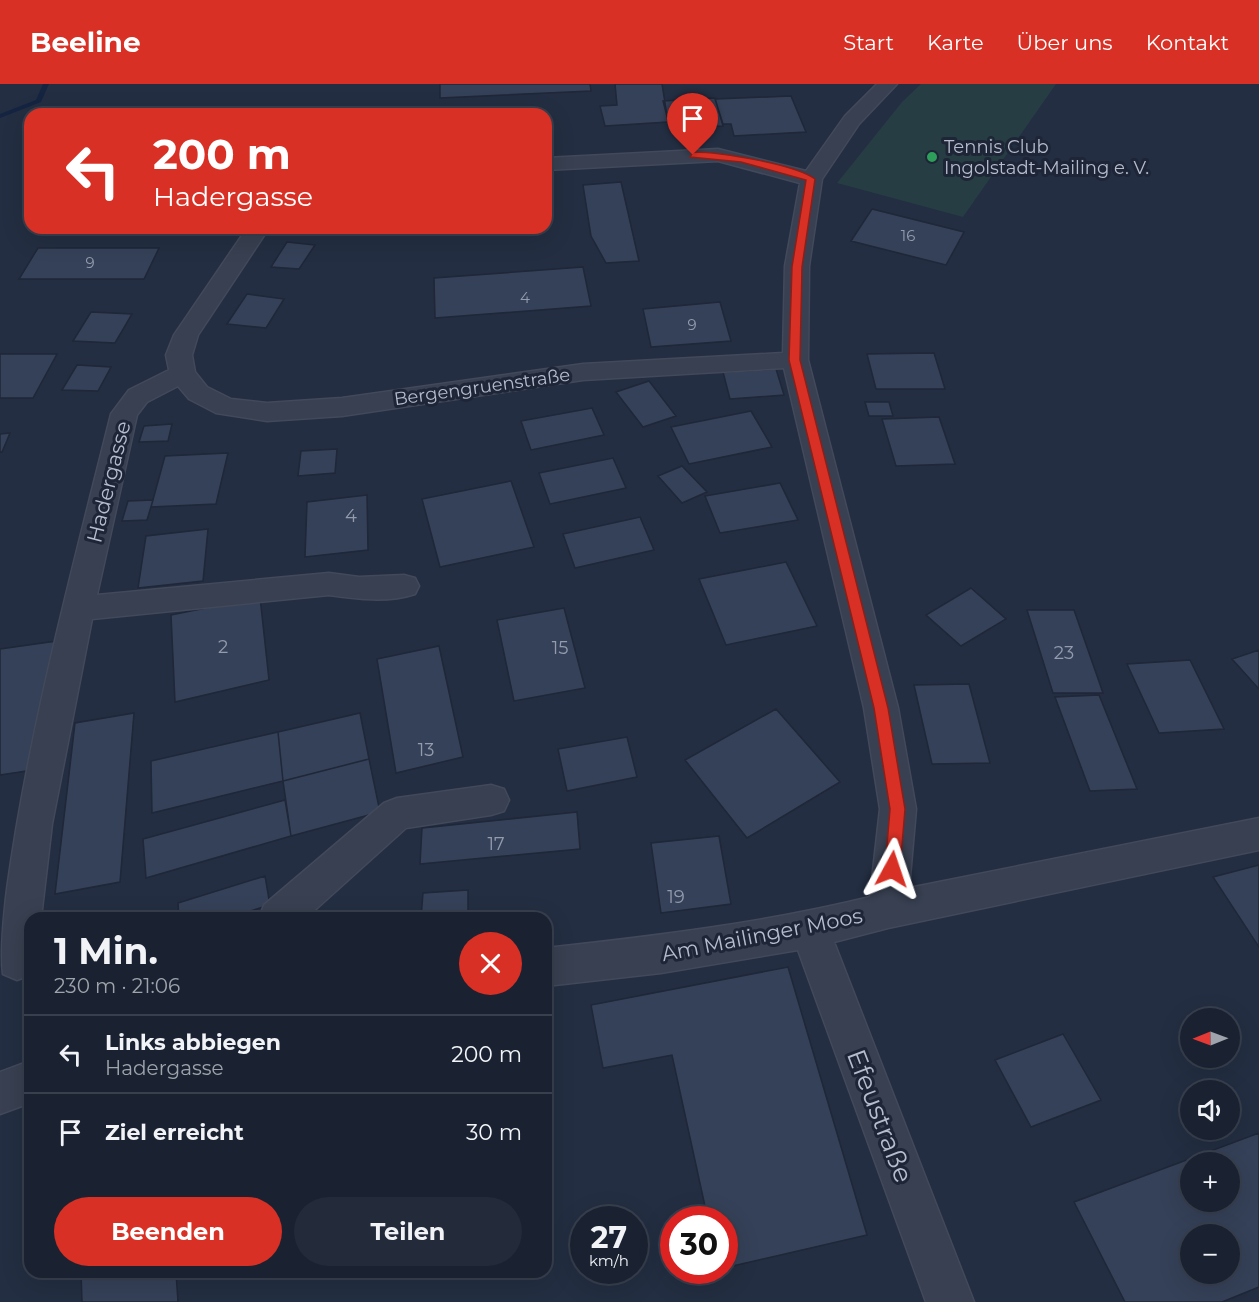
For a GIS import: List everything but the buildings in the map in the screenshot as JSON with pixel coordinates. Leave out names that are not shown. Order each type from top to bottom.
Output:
[{"type":"street","points":[[888,84],[852,120],[811,179],[797,267],[795,360],[883,720],[898,809],[888,910]]},
{"type":"street","points":[[552,164],[718,155],[811,179]]},
{"type":"street","points":[[182,374],[179,355],[186,334],[254,234]]},
{"type":"street","name":"Bergengruenstraße","points":[[182,374],[198,393],[225,407],[267,412],[342,407],[583,372],[795,360]]},
{"type":"street","name":"Hadergasse","points":[[24,912],[34,824],[78,609],[124,414],[138,396],[182,374]]},
{"type":"street","points":[[78,609],[329,584],[358,588],[405,586]]},
{"type":"street","points":[[285,912],[398,813],[492,800]]},
{"type":"street","name":"Am Mailinger Moos","points":[[552,966],[661,954],[810,930],[888,910],[1259,834]]},
{"type":"street","name":"Hadergasse","points":[[19,962],[24,916]]},
{"type":"street","name":"Efeustraße","points":[[810,930],[950,1302]]},
{"type":"street","points":[[0,1093],[24,1084]]},
{"type":"green space","name":"Tennis Club Ingolstadt-Mailing e. V.","points":[[921,84],[1056,84],[963,217],[837,183],[902,102]]},
{"type":"waterway","points":[[0,116],[39,101],[46,84]]},
{"type":"place","name":"Tennis Club Ingolstadt-Mailing e. V.","points":[[932,157]]},
{"type":"route","points":[[693,155],[718,155],[742,159],[811,179],[797,267],[795,360],[881,708],[898,809],[892,869]]}]
